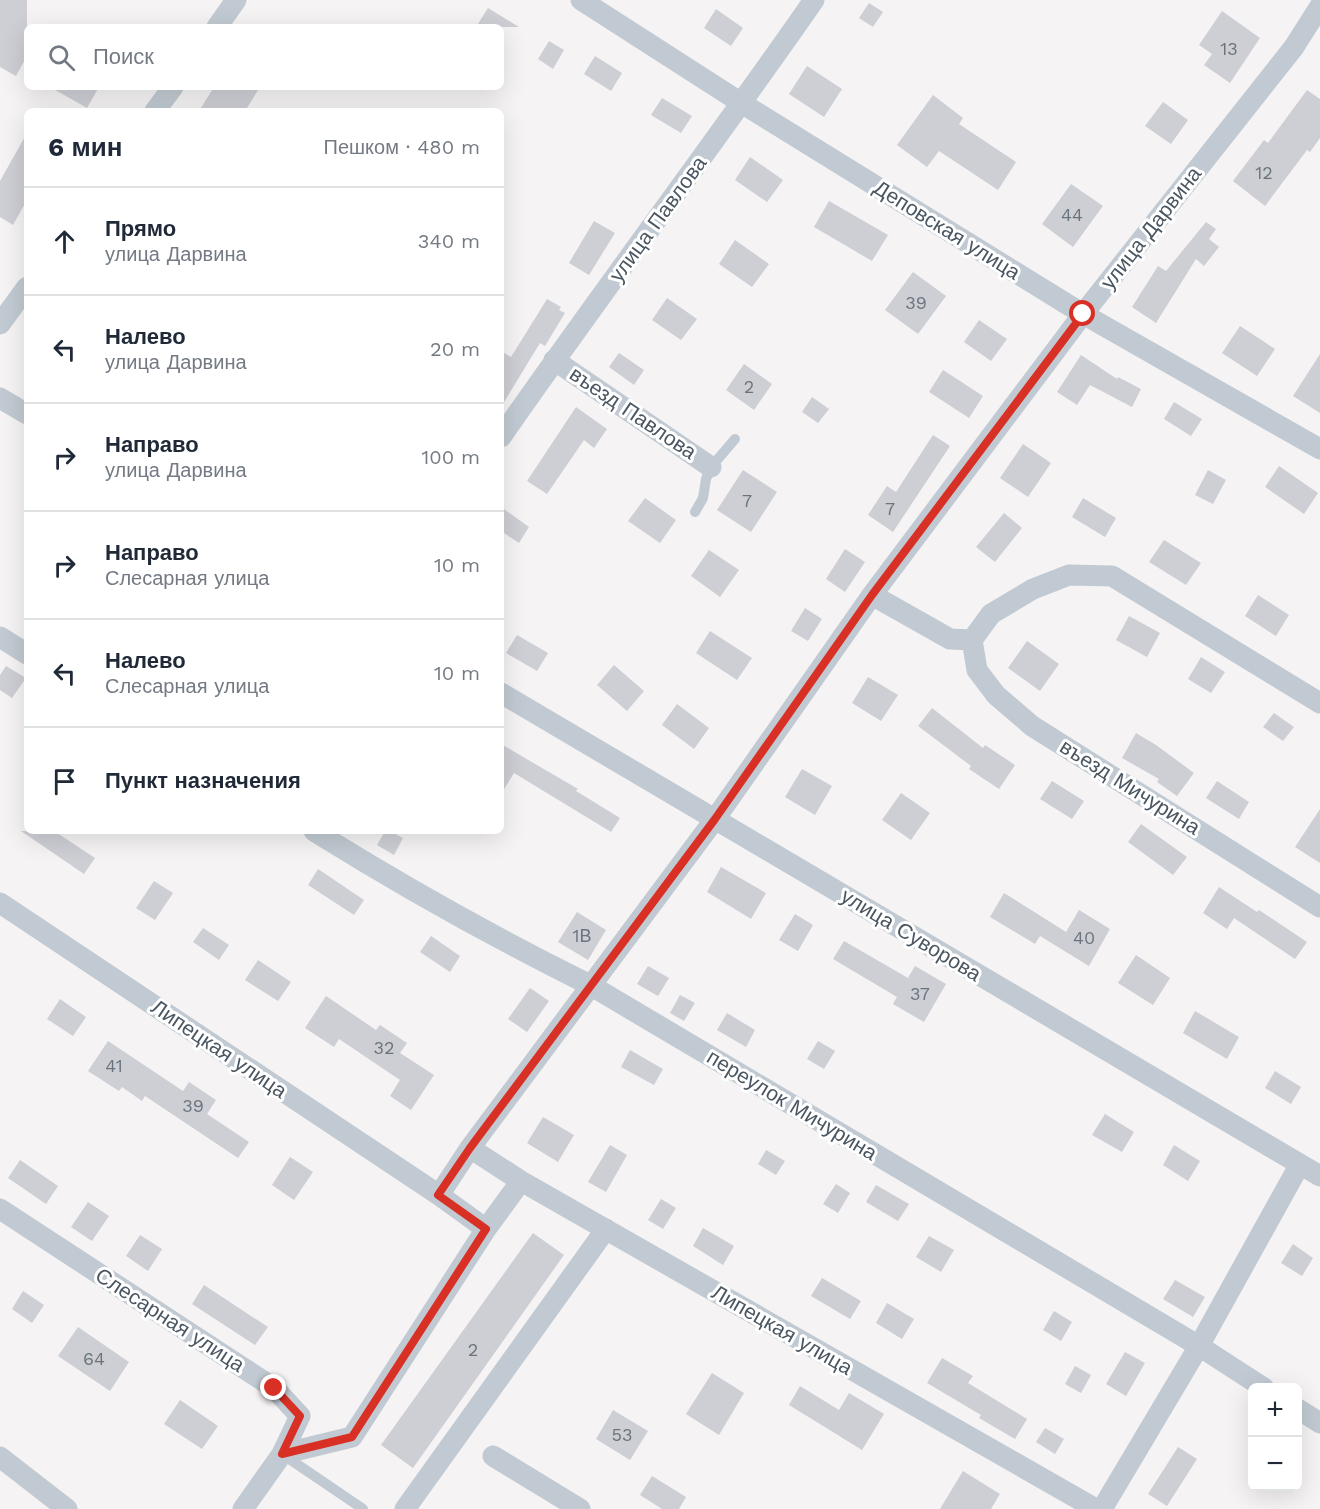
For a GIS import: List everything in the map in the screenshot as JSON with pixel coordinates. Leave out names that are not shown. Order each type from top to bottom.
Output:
[{"type":"street","points":[[219,24],[236,0]]},
{"type":"street","name":"Деповская улица","points":[[580,0],[742,104],[1083,314],[1320,449]]},
{"type":"street","name":"улица Павлова","points":[[504,433],[742,104],[814,0]]},
{"type":"street","name":"улица Дарвина","points":[[438,1195],[470,1148],[715,819],[872,595],[1083,314],[1294,47],[1320,6]]},
{"type":"street","points":[[157,108],[171,90]]},
{"type":"street","points":[[0,324],[24,291]]},
{"type":"street","name":"въезд Павлова","points":[[555,360],[711,467]]},
{"type":"street","points":[[0,398],[24,412]]},
{"type":"street","points":[[872,595],[950,639],[972,640],[991,614],[1034,589],[1069,575],[1112,576],[1320,702]]},
{"type":"street","points":[[0,637],[24,652]]},
{"type":"street","name":"въезд Мичурина","points":[[972,640],[977,670],[996,695],[1032,726],[1320,907]]},
{"type":"street","name":"улица Суворова","points":[[504,695],[1320,1176]]},
{"type":"street","name":"переулок Мичурина","points":[[319,834],[400,884],[516,949],[590,986],[1199,1346],[1256,1383]]},
{"type":"street","name":"Липецкая улица","points":[[0,903],[438,1195]]},
{"type":"street","name":"Липецкая улица","points":[[470,1148],[521,1181],[1096,1509]]},
{"type":"street","points":[[1102,1509],[1199,1346],[1299,1164]]},
{"type":"street","points":[[243,1509],[282,1454],[352,1437],[486,1229],[521,1181]]},
{"type":"street","points":[[438,1195],[486,1229]]},
{"type":"street","name":"Слесарная улица","points":[[0,1209],[274,1388],[300,1416],[282,1454]]},
{"type":"street","points":[[405,1509],[606,1229]]},
{"type":"street","points":[[1302,1412],[1320,1423]]},
{"type":"street","points":[[493,1456],[580,1509]]},
{"type":"street","points":[[0,1457],[67,1509]]},
{"type":"lane","points":[[695,512],[703,498],[706,479],[711,467],[735,439]]},
{"type":"lane","points":[[282,1454],[363,1509]]},
{"type":"building","points":[[0,0],[27,0],[27,24],[24,24],[24,61],[16,76],[0,67]]},
{"type":"building","points":[[869,3],[883,12],[873,27],[859,18]]},
{"type":"building","points":[[488,8],[519,27],[504,27],[504,24],[478,24]]},
{"type":"building","points":[[716,9],[743,28],[731,46],[704,28]]},
{"type":"building","points":[[1222,11],[1260,38],[1230,83],[1204,65],[1212,54],[1199,45]]},
{"type":"building","points":[[549,41],[564,50],[553,69],[538,59]]},
{"type":"building","points":[[595,56],[622,73],[611,91],[584,74]]},
{"type":"building","points":[[807,66],[842,89],[824,117],[789,94]]},
{"type":"building","points":[[55,90],[97,90],[87,108]]},
{"type":"building","points":[[212,90],[258,90],[247,108],[201,108]]},
{"type":"building","points":[[1307,90],[1320,99],[1320,138],[1310,152],[1307,150],[1265,206],[1233,181],[1264,140],[1268,143]]},
{"type":"building","points":[[933,95],[963,118],[959,124],[1016,162],[998,190],[939,151],[927,167],[897,145]]},
{"type":"building","points":[[662,98],[692,116],[681,133],[651,115]]},
{"type":"building","points":[[1163,102],[1188,120],[1171,144],[1145,126]]},
{"type":"building","points":[[24,138],[24,205],[13,225],[0,217],[0,181]]},
{"type":"building","points":[[750,157],[783,180],[767,202],[735,180]]},
{"type":"building","points":[[1071,184],[1103,206],[1073,247],[1042,224]]},
{"type":"building","points":[[829,201],[888,235],[872,261],[814,227]]},
{"type":"building","points":[[594,221],[615,233],[589,275],[569,263]]},
{"type":"building","points":[[1206,222],[1216,229],[1209,239],[1219,247],[1204,266],[1196,259],[1156,323],[1132,307],[1158,266],[1166,271]]},
{"type":"building","points":[[735,240],[769,264],[752,287],[719,264]]},
{"type":"building","points":[[913,272],[946,296],[918,334],[885,310]]},
{"type":"building","points":[[667,298],[697,319],[681,340],[652,320]]},
{"type":"building","points":[[547,299],[561,307],[559,310],[565,313],[545,346],[540,343],[504,402],[504,353],[511,357]]},
{"type":"building","points":[[979,320],[1007,339],[991,361],[964,342]]},
{"type":"building","points":[[1240,326],[1275,349],[1257,376],[1222,353]]},
{"type":"building","points":[[619,353],[644,370],[634,385],[609,367]]},
{"type":"building","points":[[1320,354],[1320,413],[1293,396]]},
{"type":"building","points":[[1081,355],[1117,379],[1118,377],[1141,389],[1132,407],[1090,385],[1077,405],[1057,392]]},
{"type":"building","points":[[744,364],[772,384],[754,410],[726,390]]},
{"type":"building","points":[[943,370],[983,396],[969,418],[929,392]]},
{"type":"building","points":[[812,397],[829,409],[818,423],[802,412]]},
{"type":"building","points":[[1174,402],[1202,419],[1191,436],[1164,419]]},
{"type":"building","points":[[576,407],[607,429],[594,448],[584,440],[547,494],[527,481]]},
{"type":"building","points":[[933,435],[950,446],[893,532],[868,515],[887,486],[896,492]]},
{"type":"building","points":[[1023,444],[1051,463],[1028,497],[1000,478]]},
{"type":"building","points":[[1279,466],[1318,493],[1304,514],[1265,487]]},
{"type":"building","points":[[743,470],[777,492],[751,532],[717,510]]},
{"type":"building","points":[[1208,470],[1226,480],[1213,504],[1195,495]]},
{"type":"building","points":[[645,498],[676,520],[660,543],[628,521]]},
{"type":"building","points":[[1083,498],[1116,518],[1105,537],[1072,517]]},
{"type":"building","points":[[504,509],[529,527],[519,543],[504,533]]},
{"type":"building","points":[[1004,513],[1022,528],[995,562],[976,547]]},
{"type":"building","points":[[1164,540],[1201,563],[1186,585],[1149,562]]},
{"type":"building","points":[[845,549],[865,562],[845,592],[826,579]]},
{"type":"building","points":[[709,550],[739,570],[720,597],[691,576]]},
{"type":"building","points":[[1258,595],[1289,615],[1276,636],[1245,616]]},
{"type":"building","points":[[805,608],[822,619],[808,641],[791,631]]},
{"type":"building","points":[[1129,616],[1160,633],[1147,657],[1116,640]]},
{"type":"building","points":[[710,631],[752,658],[737,680],[696,653]]},
{"type":"building","points":[[517,635],[548,653],[537,671],[506,653]]},
{"type":"building","points":[[1027,641],[1059,664],[1040,691],[1008,668]]},
{"type":"building","points":[[1201,657],[1225,672],[1211,693],[1188,679]]},
{"type":"building","points":[[614,665],[644,691],[627,711],[597,685]]},
{"type":"building","points":[[6,666],[24,677],[24,681],[12,698],[0,690],[0,675]]},
{"type":"building","points":[[868,677],[898,695],[881,721],[852,703]]},
{"type":"building","points":[[677,704],[709,728],[694,749],[662,725]]},
{"type":"building","points":[[932,708],[983,748],[985,745],[1015,765],[999,789],[969,769],[971,766],[918,726]]},
{"type":"building","points":[[1274,713],[1294,727],[1283,741],[1263,727]]},
{"type":"building","points":[[1136,733],[1194,773],[1177,796],[1157,782],[1159,779],[1122,758]]},
{"type":"building","points":[[504,746],[578,789],[576,791],[620,818],[611,832],[514,773],[504,789]]},
{"type":"building","points":[[802,769],[832,786],[815,815],[785,797]]},
{"type":"building","points":[[1052,781],[1084,801],[1072,819],[1040,799]]},
{"type":"building","points":[[1217,781],[1249,802],[1239,819],[1206,798]]},
{"type":"building","points":[[901,793],[930,813],[911,840],[882,820]]},
{"type":"building","points":[[1320,809],[1320,863],[1295,847]]},
{"type":"building","points":[[1141,824],[1187,857],[1173,875],[1128,842]]},
{"type":"building","points":[[25,834],[59,834],[95,858],[84,874]]},
{"type":"building","points":[[383,834],[396,834],[403,838],[394,855],[377,845]]},
{"type":"building","points":[[721,867],[766,893],[751,919],[707,892]]},
{"type":"building","points":[[318,869],[364,900],[354,915],[308,885]]},
{"type":"building","points":[[154,881],[173,893],[155,920],[136,908]]},
{"type":"building","points":[[1219,887],[1307,942],[1295,959],[1234,918],[1227,929],[1203,913]]},
{"type":"building","points":[[1004,893],[1066,932],[1079,910],[1110,929],[1089,966],[1040,936],[1035,944],[990,917]]},
{"type":"building","points":[[577,912],[606,930],[588,960],[558,942]]},
{"type":"building","points":[[795,914],[813,925],[798,951],[779,940]]},
{"type":"building","points":[[203,928],[229,945],[219,960],[193,942]]},
{"type":"building","points":[[431,936],[460,956],[450,972],[420,952]]},
{"type":"building","points":[[844,941],[908,978],[915,966],[946,984],[924,1022],[893,1004],[897,997],[833,959]]},
{"type":"building","points":[[1136,955],[1170,978],[1153,1005],[1118,983]]},
{"type":"building","points":[[258,960],[291,982],[278,1001],[245,980]]},
{"type":"building","points":[[648,966],[669,978],[658,996],[637,984]]},
{"type":"building","points":[[530,988],[549,1001],[527,1032],[508,1019]]},
{"type":"building","points":[[680,995],[695,1003],[684,1021],[670,1013]]},
{"type":"building","points":[[326,996],[376,1030],[380,1025],[407,1043],[400,1053],[434,1075],[411,1110],[390,1096],[400,1080],[339,1039],[334,1047],[305,1028]]},
{"type":"building","points":[[60,999],[86,1017],[73,1036],[47,1019]]},
{"type":"building","points":[[1195,1011],[1239,1037],[1227,1059],[1183,1033]]},
{"type":"building","points":[[727,1013],[755,1030],[746,1047],[717,1030]]},
{"type":"building","points":[[108,1041],[183,1091],[189,1082],[216,1100],[207,1114],[249,1142],[238,1158],[145,1096],[142,1101],[122,1087],[119,1091],[88,1071]]},
{"type":"building","points":[[818,1041],[835,1051],[824,1069],[807,1059]]},
{"type":"building","points":[[630,1050],[663,1069],[654,1085],[621,1067]]},
{"type":"building","points":[[1275,1071],[1301,1087],[1291,1104],[1265,1088]]},
{"type":"building","points":[[1105,1114],[1134,1132],[1122,1152],[1092,1135]]},
{"type":"building","points":[[543,1117],[574,1135],[558,1162],[527,1143]]},
{"type":"building","points":[[610,1145],[627,1155],[606,1192],[588,1182]]},
{"type":"building","points":[[1174,1145],[1200,1161],[1188,1181],[1163,1165]]},
{"type":"building","points":[[766,1150],[785,1161],[776,1175],[758,1164]]},
{"type":"building","points":[[290,1157],[313,1172],[294,1200],[272,1185]]},
{"type":"building","points":[[20,1160],[58,1186],[46,1204],[8,1178]]},
{"type":"building","points":[[836,1184],[850,1193],[838,1213],[823,1204]]},
{"type":"building","points":[[876,1185],[909,1204],[898,1221],[866,1202]]},
{"type":"building","points":[[661,1199],[676,1208],[663,1229],[648,1220]]},
{"type":"building","points":[[88,1202],[109,1216],[92,1241],[71,1227]]},
{"type":"building","points":[[703,1228],[734,1246],[723,1265],[693,1246]]},
{"type":"building","points":[[533,1233],[564,1255],[413,1468],[381,1445]]},
{"type":"building","points":[[140,1235],[162,1249],[148,1271],[126,1256]]},
{"type":"building","points":[[929,1236],[954,1250],[941,1272],[916,1257]]},
{"type":"building","points":[[1293,1244],[1313,1258],[1302,1276],[1281,1263]]},
{"type":"building","points":[[822,1278],[861,1301],[850,1319],[811,1296]]},
{"type":"building","points":[[1175,1280],[1205,1297],[1193,1317],[1163,1299]]},
{"type":"building","points":[[204,1285],[268,1327],[255,1345],[192,1304]]},
{"type":"building","points":[[23,1291],[44,1305],[32,1323],[12,1309]]},
{"type":"building","points":[[887,1303],[914,1319],[902,1339],[876,1323]]},
{"type":"building","points":[[1054,1311],[1072,1322],[1061,1341],[1043,1330]]},
{"type":"building","points":[[78,1327],[129,1362],[110,1391],[58,1356]]},
{"type":"building","points":[[1125,1352],[1145,1363],[1126,1396],[1106,1384]]},
{"type":"building","points":[[942,1358],[973,1376],[968,1383],[1027,1419],[1015,1439],[979,1418],[981,1415],[927,1383]]},
{"type":"building","points":[[1075,1366],[1091,1375],[1081,1393],[1065,1384]]},
{"type":"building","points":[[712,1373],[744,1393],[719,1435],[686,1414]]},
{"type":"building","points":[[800,1386],[839,1410],[849,1393],[884,1414],[862,1450],[789,1405]]},
{"type":"building","points":[[180,1400],[218,1426],[202,1449],[164,1424]]},
{"type":"building","points":[[613,1410],[648,1431],[630,1460],[596,1439]]},
{"type":"building","points":[[1045,1428],[1064,1439],[1055,1454],[1036,1442]]},
{"type":"building","points":[[1178,1447],[1197,1459],[1167,1506],[1148,1494]]},
{"type":"building","points":[[963,1471],[1000,1494],[991,1509],[940,1509]]},
{"type":"building","points":[[652,1476],[686,1497],[679,1509],[662,1509],[640,1495]]},
{"type":"route","points":[[274,1388],[300,1416],[282,1454],[352,1437],[486,1229],[438,1195],[470,1148],[715,819],[872,595],[1083,314]]}]
